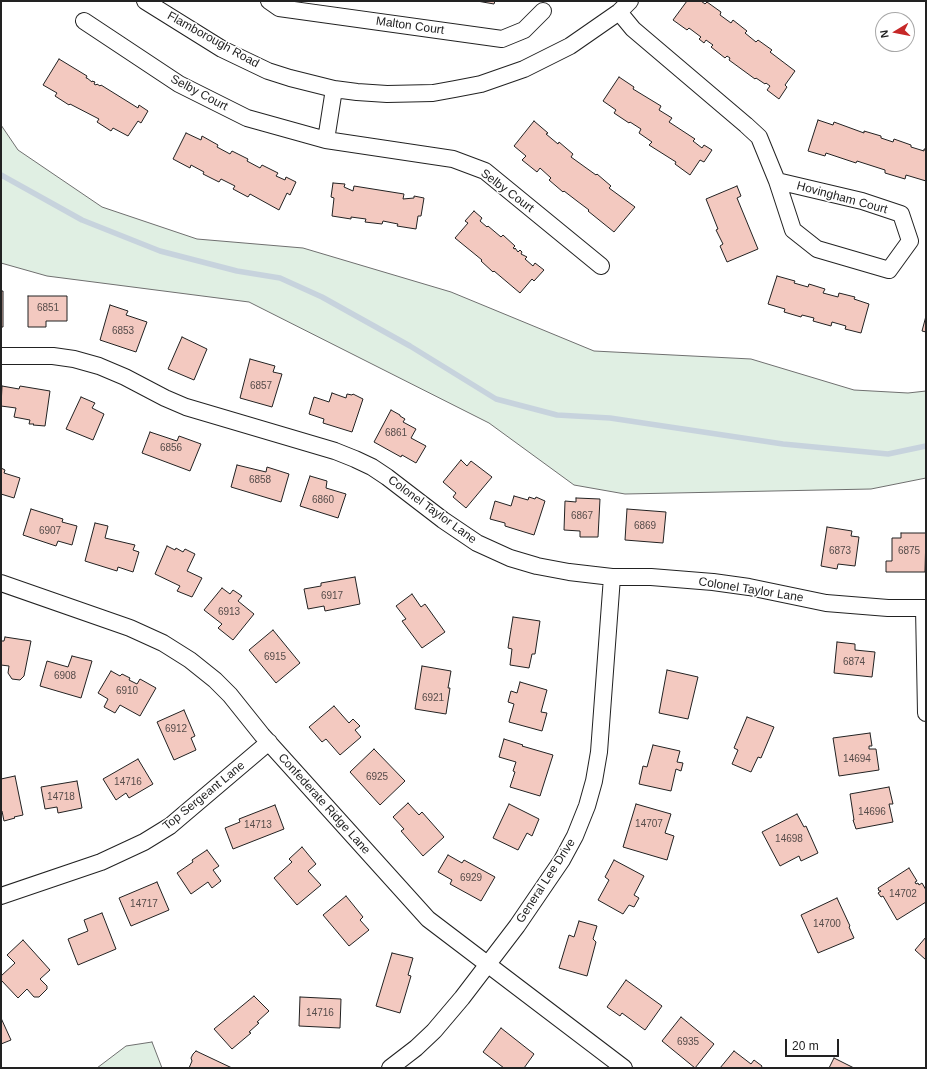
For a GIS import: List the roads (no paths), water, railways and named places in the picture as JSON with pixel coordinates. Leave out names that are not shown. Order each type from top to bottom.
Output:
[{"type":"street","name":"Flamborough Road","points":[[145,1],[222,49],[290,78],[334,89],[387,94],[433,92],[462,88],[481,84],[524,69],[548,58],[582,38],[619,12],[630,1]]},
{"type":"street","name":"Malton Court","points":[[269,1],[279,8],[502,39],[524,30],[543,11]]},
{"type":"street","name":"Hovingham Court","points":[[619,12],[633,30],[759,137],[778,181],[793,230],[817,249],[889,270],[910,242],[901,214],[862,201],[778,181]]},
{"type":"street","name":"Selby Court","points":[[84,21],[179,84],[246,118],[326,140],[453,159],[485,171],[601,266]]},
{"type":"street","points":[[326,140],[334,89]]},
{"type":"street","name":"Colonel Taylor Lane","points":[[1,356],[53,356],[74,359],[99,366],[186,407],[335,451],[355,459],[387,477],[477,544],[510,558],[537,566],[569,572],[612,576],[651,577],[713,582],[750,587],[826,603],[888,608],[925,608]]},
{"type":"street","name":"General Lee Drive","points":[[390,1068],[416,1048],[434,1031],[462,998],[517,926],[562,860],[575,836],[587,806],[594,781],[599,752],[612,576]]},
{"type":"street","name":"Confederate Ridge Lane","points":[[1,583],[130,628],[162,643],[190,660],[215,680],[230,696],[269,742],[423,914],[624,1068]]},
{"type":"street","points":[[925,608],[926,714]]},
{"type":"street","name":"Top Sergeant Lane","points":[[1,896],[101,862],[144,842],[170,826],[269,742]]},
{"type":"waterway","points":[[1,175],[82,220],[160,251],[237,271],[280,278],[322,297],[410,346],[496,399],[557,415],[610,418],[783,444],[888,454],[926,446]]}]
